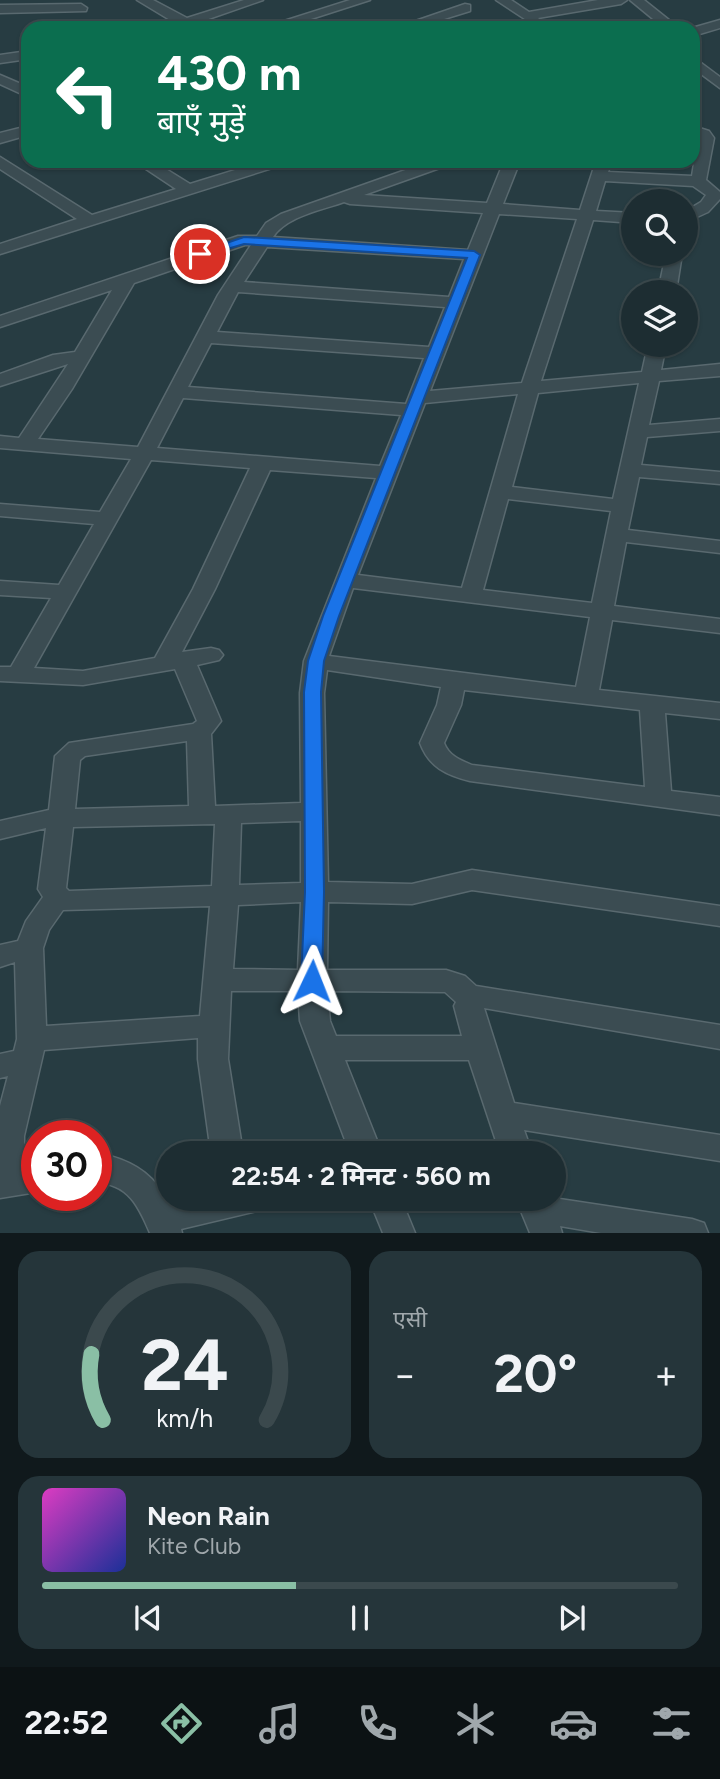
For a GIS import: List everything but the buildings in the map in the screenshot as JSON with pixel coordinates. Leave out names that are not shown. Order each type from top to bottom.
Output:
[{"type":"street","points":[[143,0],[180,21]]},
{"type":"street","points":[[293,21],[364,0]]},
{"type":"street","points":[[502,0],[534,21]]},
{"type":"street","points":[[526,16],[621,0]]},
{"type":"street","points":[[636,0],[663,21]]},
{"type":"street","points":[[205,21],[262,3],[305,21]]},
{"type":"street","points":[[3,13],[81,8]]},
{"type":"street","points":[[424,21],[465,8]]},
{"type":"street","points":[[700,30],[720,24]]},
{"type":"street","points":[[3,56],[21,55]]},
{"type":"street","points":[[700,65],[716,74],[720,84],[700,84]]},
{"type":"street","points":[[0,79],[21,90]]},
{"type":"street","points":[[0,138],[21,132]]},
{"type":"street","points":[[696,181],[700,178],[706,138],[700,133]]},
{"type":"street","points":[[0,162],[91,220]]},
{"type":"street","points":[[153,168],[189,190]]},
{"type":"street","points":[[0,249],[259,168]]},
{"type":"street","points":[[6,678],[65,592],[144,454],[233,286],[279,220],[426,168]]},
{"type":"street","points":[[361,1141],[315,1021],[312,981],[315,892],[312,704],[316,661],[345,580],[509,168]]},
{"type":"street","points":[[471,594],[530,387],[602,169],[696,181],[709,188],[714,195],[712,201],[698,211]]},
{"type":"street","points":[[340,198],[621,217]]},
{"type":"street","points":[[0,322],[237,242],[263,241],[474,255]]},
{"type":"street","points":[[25,444],[128,278]]},
{"type":"street","points":[[233,286],[456,303]]},
{"type":"street","points":[[206,337],[436,353]]},
{"type":"street","points":[[0,380],[60,359],[81,356]]},
{"type":"street","points":[[586,696],[622,506],[655,357]]},
{"type":"street","points":[[177,392],[416,404],[530,387],[720,370]]},
{"type":"street","points":[[639,432],[720,425]]},
{"type":"street","points":[[0,442],[388,473]]},
{"type":"street","points":[[173,661],[262,464]]},
{"type":"street","points":[[630,470],[720,478]]},
{"type":"street","points":[[500,492],[622,506]]},
{"type":"street","points":[[0,510],[107,519]]},
{"type":"street","points":[[617,535],[720,547]]},
{"type":"street","points":[[345,580],[720,626]]},
{"type":"street","points":[[0,588],[65,592]]},
{"type":"street","points":[[6,678],[83,678],[211,655]]},
{"type":"street","points":[[173,661],[209,721],[206,727],[199,731],[72,751],[68,756],[52,889],[57,897],[67,901],[315,892],[412,894],[472,880],[720,916]]},
{"type":"street","points":[[316,661],[454,681],[720,712]]},
{"type":"street","points":[[454,681],[449,705],[432,743],[436,755],[449,766],[470,773],[720,806]]},
{"type":"street","points":[[652,704],[659,798]]},
{"type":"street","points":[[199,731],[215,816],[225,896],[213,1026],[214,1059],[225,1141]]},
{"type":"street","points":[[0,830],[24,822],[60,819],[314,812]]},
{"type":"street","points":[[15,1183],[8,1136],[29,948],[36,928],[57,897]]},
{"type":"street","points":[[0,956],[29,948]]},
{"type":"street","points":[[218,980],[446,981],[455,984],[472,999]]},
{"type":"street","points":[[512,1141],[480,1048],[469,1006],[472,999],[481,996],[720,1037]]},
{"type":"street","points":[[19,1055],[213,1026]]},
{"type":"street","points":[[324,1048],[480,1048]]},
{"type":"street","points":[[502,1114],[720,1149]]},
{"type":"street","points":[[112,1170],[129,1174],[143,1189],[164,1226],[208,1211]]},
{"type":"street","points":[[389,1211],[399,1233]]},
{"type":"street","points":[[538,1214],[692,1233]]},
{"type":"route","points":[[200,254],[244,240],[474,255],[331,616],[316,661],[312,727],[315,892],[312,981]]}]
